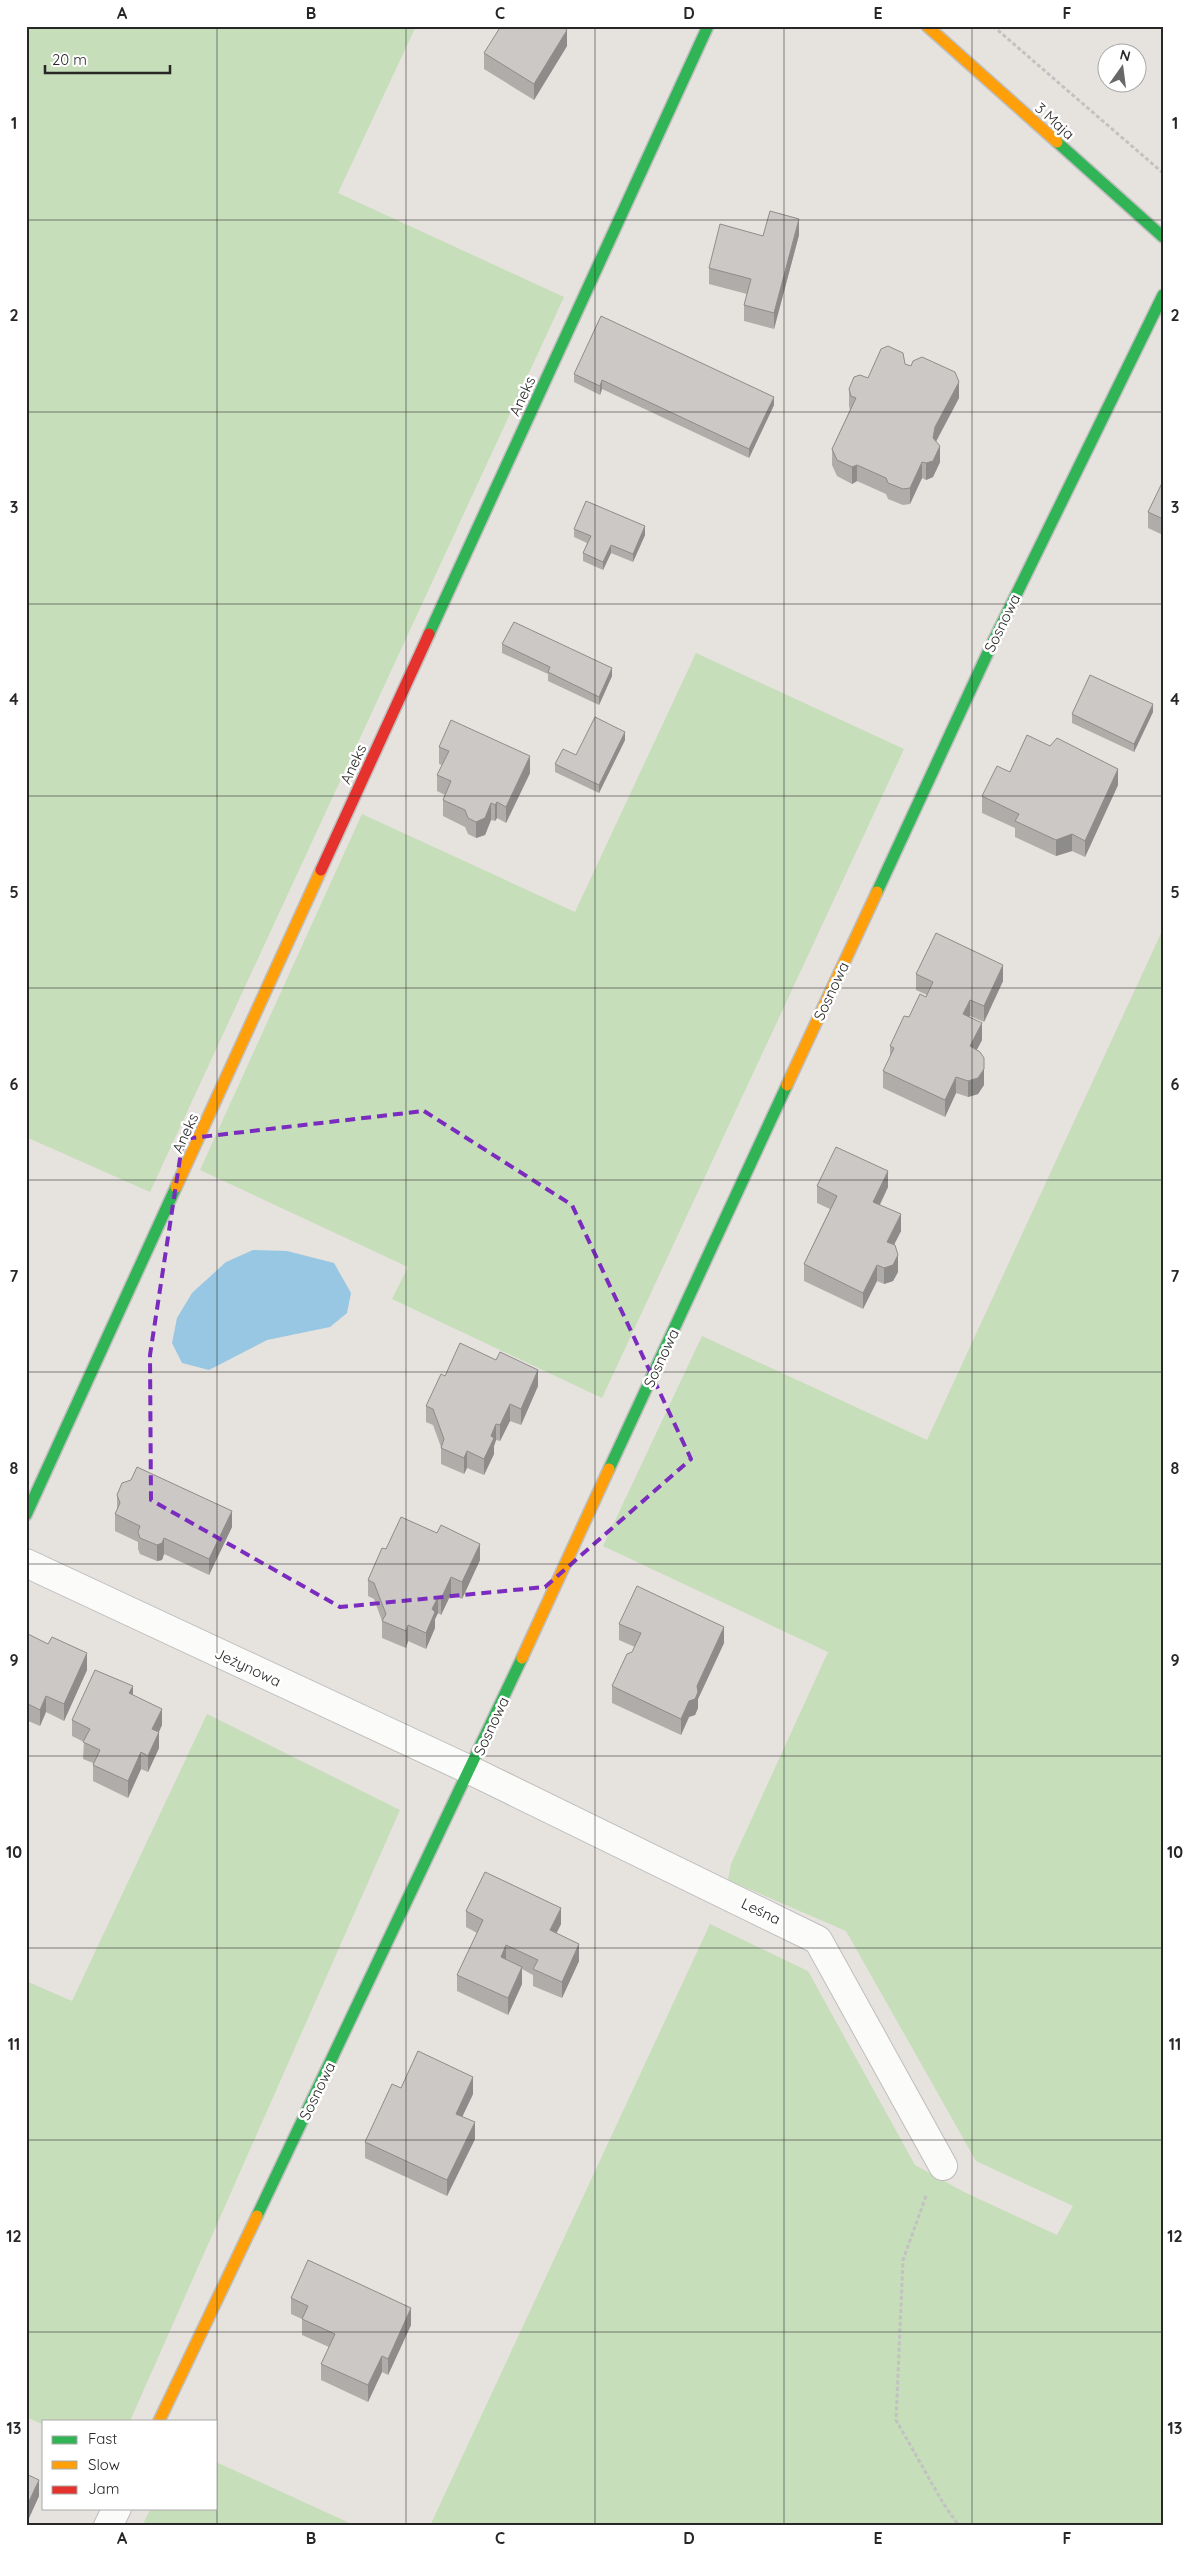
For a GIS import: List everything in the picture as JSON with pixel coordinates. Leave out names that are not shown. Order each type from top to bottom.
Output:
[{"type":"street","name":"Aneks","points":[[26,1515],[708,26]]},
{"type":"street","name":"3 Maja","points":[[926,26],[1163,237]]},
{"type":"street","name":"Sosnowa","points":[[159,2420],[470,1770],[986,657],[1163,295]]},
{"type":"street","name":"Jeżynowa","points":[[26,1563],[470,1770]]},
{"type":"street","name":"Leśna","points":[[470,1770],[818,1940],[943,2166]]},
{"type":"street","points":[[108,2526],[116,2510]]},
{"type":"path","points":[[993,26],[1163,173]]},
{"type":"path","points":[[943,2166],[923,2203],[903,2260],[896,2420],[943,2503],[959,2526]]},
{"type":"highlighted area","points":[[424,1111],[572,1205],[691,1459],[545,1587],[340,1607],[151,1500],[150,1355],[183,1139]]},
{"type":"green space","points":[[26,26],[416,26],[338,193],[564,297],[150,1192],[26,1137]]},
{"type":"green space","points":[[696,653],[904,749],[602,1398],[392,1299],[408,1267],[200,1170],[362,814],[575,912]]},
{"type":"green space","points":[[1163,929],[1163,2526],[430,2526],[710,1924],[808,1971],[915,2165],[964,2192],[1057,2235],[1073,2206],[976,2161],[846,1931],[728,1880],[731,1864],[828,1652],[603,1546],[702,1336],[927,1440]]},
{"type":"green space","points":[[207,1714],[400,1810],[130,2420],[42,2420],[42,2424],[26,2417],[26,1981],[72,2001]]},
{"type":"green space","points":[[218,2463],[356,2526],[142,2526],[150,2510],[218,2510]]},
{"type":"water","points":[[253,1250],[287,1251],[334,1263],[351,1293],[347,1313],[330,1327],[267,1340],[209,1370],[182,1363],[172,1343],[177,1318],[192,1293],[226,1262]]},
{"type":"building","points":[[501,26],[562,26],[567,30],[534,84],[484,53]]},
{"type":"building","points":[[770,211],[799,219],[774,313],[744,305],[751,279],[709,268],[720,224],[763,236]]},
{"type":"building","points":[[601,316],[774,397],[749,449],[602,380],[600,386],[574,374]]},
{"type":"building","points":[[888,346],[903,353],[905,364],[911,366],[913,361],[922,357],[955,372],[959,382],[935,427],[933,438],[940,446],[933,461],[922,462],[910,488],[903,489],[888,483],[886,478],[857,465],[852,467],[837,460],[832,449],[856,398],[851,396],[849,389],[854,377],[860,375],[868,378],[881,349]]},
{"type":"building","points":[[1163,484],[1163,519],[1148,512]]},
{"type":"building","points":[[586,501],[645,526],[633,554],[611,545],[603,562],[583,553],[591,536],[574,529]]},
{"type":"building","points":[[514,622],[612,668],[599,697],[548,672],[550,667],[502,644]]},
{"type":"building","points":[[1090,675],[1153,704],[1134,744],[1072,714]]},
{"type":"building","points":[[595,717],[625,732],[599,785],[555,764],[563,749],[576,755]]},
{"type":"building","points":[[451,720],[530,756],[506,807],[497,802],[495,805],[491,803],[485,818],[476,822],[468,818],[465,810],[443,800],[451,781],[437,775],[449,751],[439,747]]},
{"type":"building","points":[[1027,735],[1050,746],[1057,738],[1118,769],[1085,841],[1072,834],[1056,840],[1015,821],[1019,814],[982,796],[997,766],[1010,772]]},
{"type":"building","points":[[936,933],[1003,965],[984,1006],[970,1000],[963,1014],[982,1023],[970,1046],[980,1052],[984,1058],[984,1069],[978,1078],[968,1081],[956,1077],[945,1100],[883,1071],[894,1048],[890,1046],[904,1016],[909,1017],[920,994],[926,997],[933,982],[916,974]]},
{"type":"building","points":[[836,1147],[888,1171],[873,1202],[901,1214],[887,1242],[895,1245],[898,1255],[893,1265],[884,1268],[877,1265],[863,1293],[804,1264],[837,1196],[817,1186]]},
{"type":"building","points":[[460,1343],[496,1360],[500,1352],[538,1370],[521,1409],[510,1404],[500,1425],[496,1424],[491,1436],[494,1438],[484,1459],[467,1451],[464,1458],[441,1448],[444,1439],[433,1409],[426,1406],[441,1374],[445,1376]]},
{"type":"building","points":[[137,1467],[232,1511],[209,1559],[164,1538],[162,1543],[157,1545],[140,1538],[138,1532],[140,1526],[115,1514],[120,1503],[117,1495],[122,1483],[131,1480]]},
{"type":"building","points":[[401,1517],[437,1533],[441,1525],[480,1544],[462,1582],[451,1577],[441,1599],[438,1597],[432,1609],[435,1612],[426,1633],[408,1625],[406,1631],[382,1621],[386,1614],[374,1583],[368,1580],[382,1548],[386,1549]]},
{"type":"building","points":[[637,1586],[724,1627],[697,1686],[698,1692],[695,1699],[689,1701],[681,1719],[612,1686],[627,1654],[632,1652],[641,1633],[619,1624]]},
{"type":"building","points":[[26,1633],[48,1644],[52,1637],[87,1653],[64,1704],[46,1696],[40,1710],[26,1703]]},
{"type":"building","points":[[95,1670],[133,1686],[129,1693],[162,1709],[152,1729],[159,1732],[148,1756],[141,1752],[128,1781],[93,1765],[100,1750],[83,1742],[90,1729],[72,1720]]},
{"type":"building","points":[[485,1872],[561,1908],[550,1930],[579,1944],[562,1982],[533,1969],[538,1960],[506,1945],[501,1957],[522,1967],[508,1998],[457,1975],[483,1920],[466,1911]]},
{"type":"building","points":[[418,2051],[473,2077],[456,2114],[475,2122],[447,2180],[365,2142],[392,2084],[401,2088]]},
{"type":"building","points":[[308,2260],[411,2308],[388,2359],[382,2356],[368,2385],[321,2364],[335,2334],[302,2319],[308,2306],[291,2298]]},
{"type":"building","points":[[26,2474],[39,2480],[26,2508]]},
{"type":"traffic: fast","points":[[429,634],[708,26]]},
{"type":"traffic: fast","points":[[1057,142],[1163,237]]},
{"type":"traffic: fast","points":[[877,892],[990,648],[1163,295]]},
{"type":"traffic: fast","points":[[609,1469],[787,1085]]},
{"type":"traffic: fast","points":[[26,1515],[176,1187]]},
{"type":"traffic: fast","points":[[257,2216],[522,1658]]},
{"type":"traffic: slow","points":[[927,26],[1057,142]]},
{"type":"traffic: slow","points":[[176,1187],[321,870]]},
{"type":"traffic: slow","points":[[787,1085],[877,892]]},
{"type":"traffic: slow","points":[[522,1658],[609,1469]]},
{"type":"traffic: slow","points":[[159,2420],[257,2216]]},
{"type":"traffic: jam","points":[[321,870],[429,634]]}]
